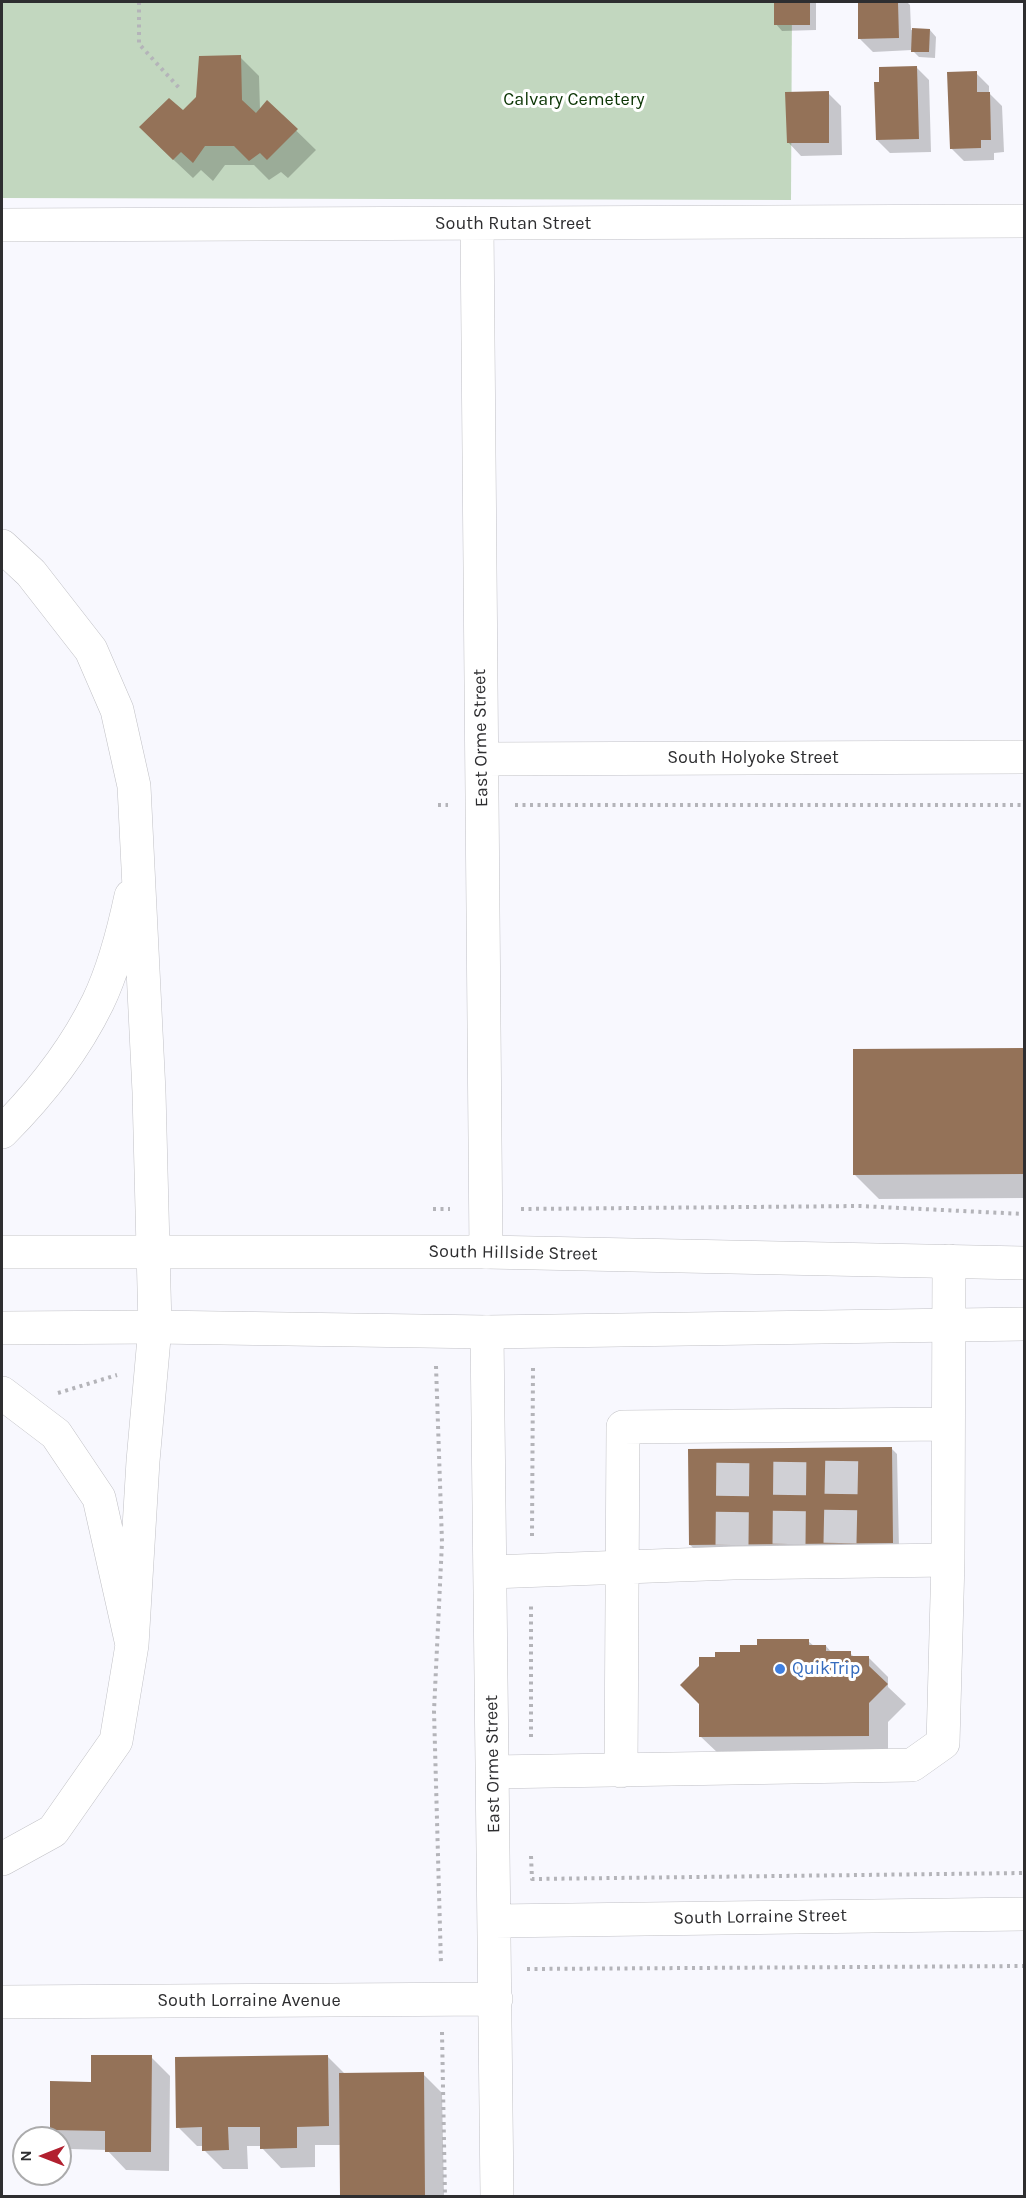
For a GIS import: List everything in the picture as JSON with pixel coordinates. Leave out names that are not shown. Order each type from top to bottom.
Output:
[{"type":"main road","name":"South Rutan Street","points":[[2,225],[1024,220]]},
{"type":"main road","name":"East Orme Street","points":[[477,224],[486,1252]]},
{"type":"main road","points":[[2,546],[31,573],[91,650],[117,710],[127,750],[134,786],[138,847],[155,1252],[155,1327],[143,1461],[132,1645],[116,1741],[53,1830],[2,1859]]},
{"type":"main road","name":"South Holyoke Street","points":[[482,759],[1024,757]]},
{"type":"main road","points":[[2,1132],[28,1105],[66,1058],[98,1001],[124,927],[138,847]]},
{"type":"main road","name":"South Hillside Street","points":[[2,1252],[486,1252],[1024,1263]]},
{"type":"main road","points":[[493,1773],[912,1765],[943,1743],[948,1560],[949,1261]]},
{"type":"main road","points":[[2,1328],[155,1327],[487,1332],[1024,1324]]},
{"type":"main road","name":"East Orme Street","points":[[487,1332],[497,2196]]},
{"type":"main road","points":[[2,1393],[56,1434],[99,1498],[132,1645]]},
{"type":"main road","points":[[621,1771],[623,1427],[733,1437],[790,1437],[842,1436],[948,1424]]},
{"type":"main road","points":[[490,1572],[622,1567],[732,1554],[840,1552],[948,1560]]},
{"type":"main road","name":"South Lorraine Street","points":[[495,1921],[1024,1914]]},
{"type":"main road","name":"South Lorraine Avenue","points":[[2,2002],[496,1999]]},
{"type":"path","points":[[139,2],[139,44],[181,90]]},
{"type":"path","points":[[438,805],[1024,806]]},
{"type":"path","points":[[433,1209],[860,1206],[1024,1214]]},
{"type":"path","points":[[435,1363],[442,1542],[434,1711],[445,2196]]},
{"type":"path","points":[[56,1394],[126,1372]]},
{"type":"path","points":[[526,1969],[1024,1966]]},
{"type":"green space","name":"Calvary Cemetery","points":[[2,2],[792,2],[791,200],[2,198]]},
{"type":"building","points":[[774,2],[810,2],[810,25],[774,25]]},
{"type":"building","points":[[858,2],[898,2],[899,38],[858,39]]},
{"type":"building","points":[[912,28],[930,29],[929,52],[911,52]]},
{"type":"building","points":[[241,55],[242,100],[256,113],[267,100],[298,129],[267,160],[260,153],[249,161],[234,146],[205,146],[193,163],[181,152],[173,160],[139,127],[169,98],[183,110],[196,97],[199,56]]},
{"type":"building","points":[[917,66],[919,139],[876,140],[874,82],[879,82],[879,67]]},
{"type":"building","points":[[977,71],[977,92],[990,92],[991,140],[981,140],[981,148],[950,149],[947,72]]},
{"type":"building","points":[[829,91],[829,143],[787,143],[785,92]]},
{"type":"building","points":[[1024,1048],[1024,1174],[853,1175],[853,1049]]},
{"type":"building","points":[[892,1447],[893,1543],[689,1545],[688,1449]]},
{"type":"building","points":[[757,1639],[809,1639],[809,1645],[826,1645],[826,1651],[851,1651],[851,1656],[869,1656],[869,1666],[888,1684],[869,1703],[869,1736],[699,1737],[699,1704],[680,1685],[699,1666],[699,1657],[715,1657],[715,1652],[740,1652],[740,1645],[757,1645]]},
{"type":"building","points":[[91,2055],[152,2055],[151,2152],[105,2152],[105,2131],[72,2130],[72,2126],[50,2126],[50,2081],[91,2082]]},
{"type":"building","points":[[328,2055],[329,2126],[297,2127],[297,2148],[260,2149],[260,2127],[228,2127],[229,2150],[202,2151],[202,2127],[176,2128],[175,2057]]},
{"type":"building","points":[[424,2072],[425,2196],[340,2196],[339,2073]]},
{"type":"tunnel","points":[[732,1545],[733,1448]]},
{"type":"tunnel","points":[[789,1544],[790,1448]]},
{"type":"tunnel","points":[[840,1543],[842,1448]]},
{"type":"place","name":"QuikTrip","points":[[780,1669]]}]
